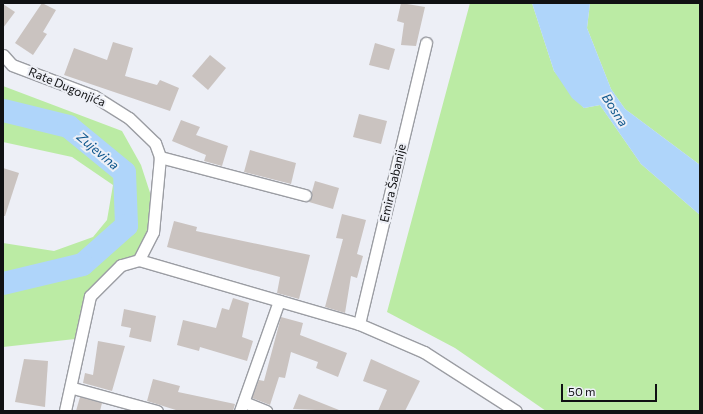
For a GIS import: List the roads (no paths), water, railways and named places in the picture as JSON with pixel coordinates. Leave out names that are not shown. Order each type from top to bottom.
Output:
[{"type":"street","name":"Emira Šabanije","points":[[358,324],[426,43]]},
{"type":"street","name":"Rate Dugonjića","points":[[3,55],[12,65],[94,96],[129,118],[155,144],[160,157]]},
{"type":"street","points":[[139,260],[153,232],[160,157],[305,195]]},
{"type":"street","points":[[65,411],[73,388],[90,296],[121,265],[139,260],[358,324],[424,352],[516,411]]},
{"type":"street","points":[[266,411],[242,406],[279,301]]},
{"type":"street","points":[[73,388],[157,411]]},
{"type":"water","name":"Bosna","points":[[532,3],[590,3],[587,28],[611,89],[625,109],[700,165],[700,215],[641,164],[600,105],[584,108],[572,98],[554,71]]},
{"type":"waterway","name":"Zujevina","points":[[3,110],[68,126],[124,172],[126,225],[82,264],[3,283]]}]
